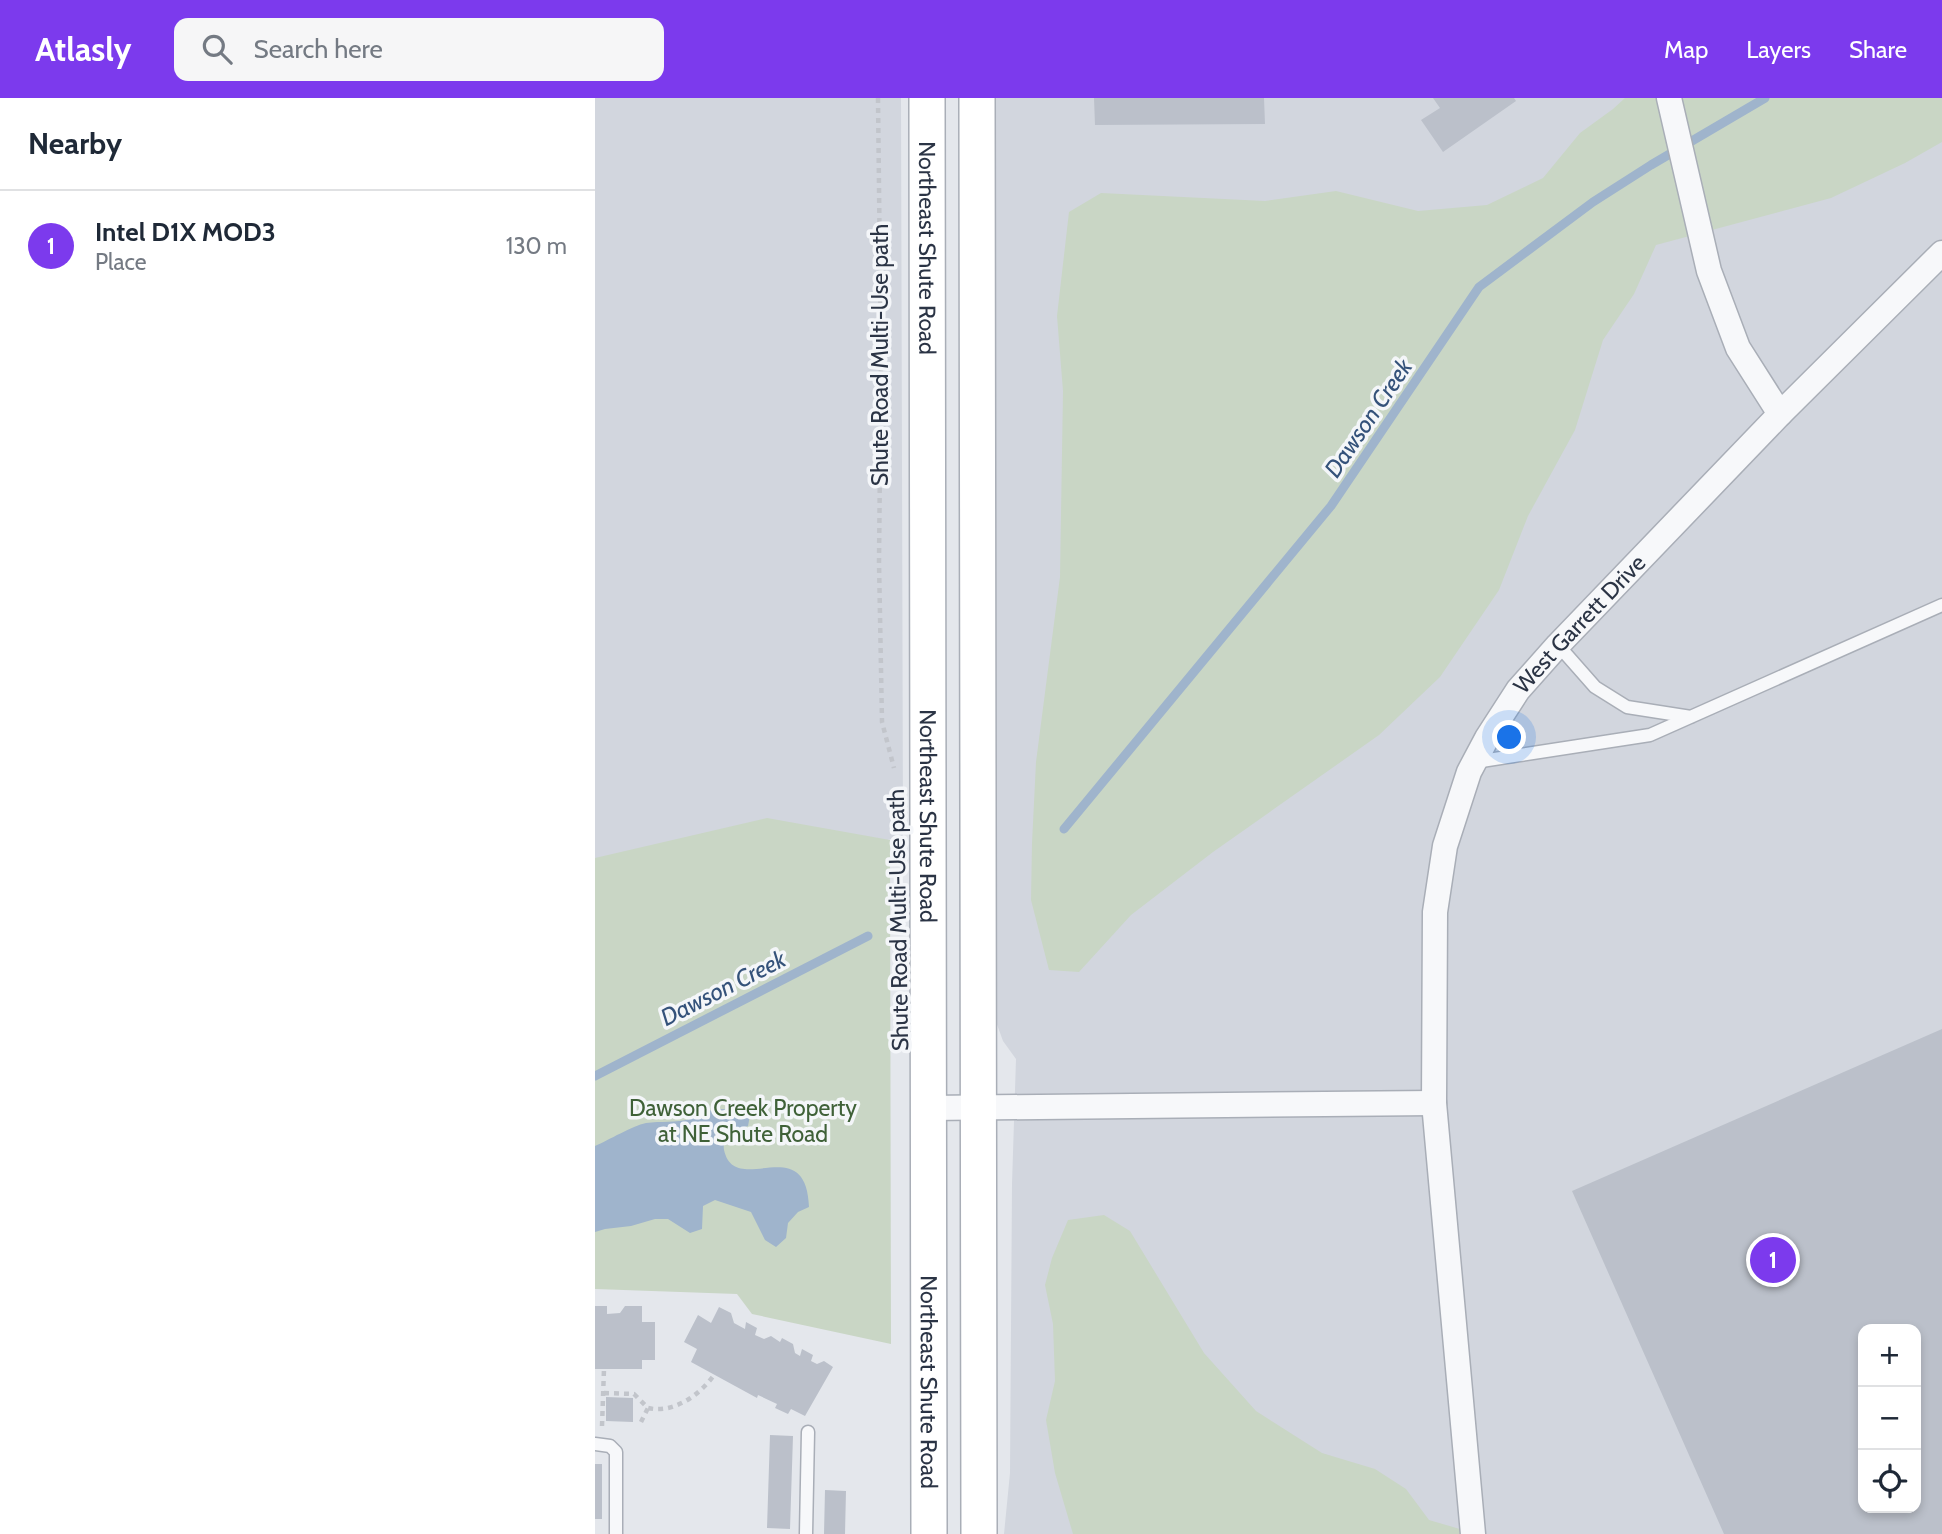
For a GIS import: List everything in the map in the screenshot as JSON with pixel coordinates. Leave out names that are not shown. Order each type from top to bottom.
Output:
[{"type":"main road","name":"Northeast Shute Road","points":[[927,98],[929,1534]]},
{"type":"main road","points":[[977,98],[979,1534]]},
{"type":"street","points":[[1669,98],[1709,271],[1738,348],[1780,414]]},
{"type":"street","name":"West Garrett Drive","points":[[1472,1534],[1434,1103],[1435,912],[1445,846],[1458,803],[1474,763],[1518,691],[1558,645],[1780,414],[1942,253]]},
{"type":"street","points":[[929,1108],[1434,1103]]},
{"type":"lane","points":[[1474,763],[1650,735],[1942,605]]},
{"type":"lane","points":[[1558,645],[1595,687],[1627,707],[1691,717]]},
{"type":"lane","points":[[806,1534],[808,1432]]},
{"type":"lane","points":[[595,1444],[610,1446],[615,1452],[616,1534]]},
{"type":"path","name":"Shute Road Multi-Use path","points":[[878,98],[882,722],[894,772]]},
{"type":"path","points":[[595,1428],[603,1426],[604,1369]]},
{"type":"path","points":[[604,1393],[635,1394],[648,1408],[668,1408],[699,1391],[714,1374]]},
{"type":"path","points":[[641,1422],[648,1408]]},
{"type":"shaded area","points":[[595,98],[901,98],[903,837],[595,896]]},
{"type":"shaded area","points":[[991,98],[1942,98],[1942,1534],[1004,1534],[1010,1473],[1012,1184],[1016,1059],[1003,1041],[995,1019]]},
{"type":"green space","points":[[1625,98],[1942,98],[1942,142],[1831,198],[1656,245],[1634,294],[1603,340],[1575,430],[1528,516],[1499,590],[1440,677],[1379,735],[1213,852],[1131,915],[1079,972],[1049,970],[1031,900],[1032,843],[1036,762],[1060,577],[1063,391],[1057,316],[1069,212],[1101,193],[1265,201],[1336,191],[1418,211],[1487,205],[1543,178],[1580,133]]},
{"type":"green space","name":"Dawson Creek Property at NE Shute Road","points":[[767,818],[890,840],[891,1344],[752,1314],[737,1294],[595,1289],[595,858]]},
{"type":"green space","points":[[1104,1215],[1130,1231],[1204,1353],[1256,1411],[1322,1453],[1375,1469],[1406,1489],[1429,1520],[1477,1534],[1073,1534],[1055,1473],[1046,1420],[1055,1381],[1053,1324],[1045,1285],[1052,1258],[1068,1220]]},
{"type":"water","points":[[716,1109],[751,1110],[748,1126],[725,1134],[724,1150],[731,1163],[741,1169],[784,1168],[796,1172],[805,1184],[809,1207],[798,1212],[788,1223],[786,1238],[776,1247],[765,1240],[751,1212],[715,1200],[703,1206],[702,1229],[690,1233],[668,1219],[655,1219],[595,1232],[595,1146],[640,1125],[685,1120]]},
{"type":"building","points":[[1094,98],[1264,98],[1265,124],[1095,125]]},
{"type":"building","points":[[1433,98],[1514,98],[1516,101],[1443,152],[1421,120],[1440,108]]},
{"type":"building","points":[[1942,1029],[1942,1534],[1724,1534],[1572,1191]]},
{"type":"building","points":[[595,1306],[607,1306],[607,1314],[620,1313],[625,1306],[642,1306],[642,1322],[655,1322],[655,1360],[642,1360],[642,1369],[595,1369]]},
{"type":"building","points":[[719,1307],[731,1313],[734,1323],[745,1329],[746,1322],[757,1328],[755,1335],[764,1339],[771,1336],[780,1342],[782,1338],[793,1344],[795,1353],[800,1356],[802,1349],[813,1355],[811,1361],[817,1364],[824,1361],[833,1367],[805,1416],[791,1409],[788,1414],[775,1408],[777,1404],[758,1395],[757,1398],[691,1362],[697,1349],[684,1342],[698,1315],[711,1323]]},
{"type":"building","points":[[606,1397],[633,1398],[633,1422],[606,1421]]},
{"type":"building","points":[[770,1435],[793,1436],[790,1529],[767,1528]]},
{"type":"building","points":[[595,1464],[602,1464],[602,1519],[595,1519]]},
{"type":"building","points":[[825,1490],[846,1491],[845,1534],[824,1534]]},
{"type":"waterway","name":"Dawson Creek","points":[[1064,829],[1331,506],[1479,287],[1593,202],[1765,98]]},
{"type":"waterway","name":"Dawson Creek","points":[[595,1076],[868,936]]},
{"type":"place","name":"Intel D1X MOD3","points":[[1773,1260]]}]
